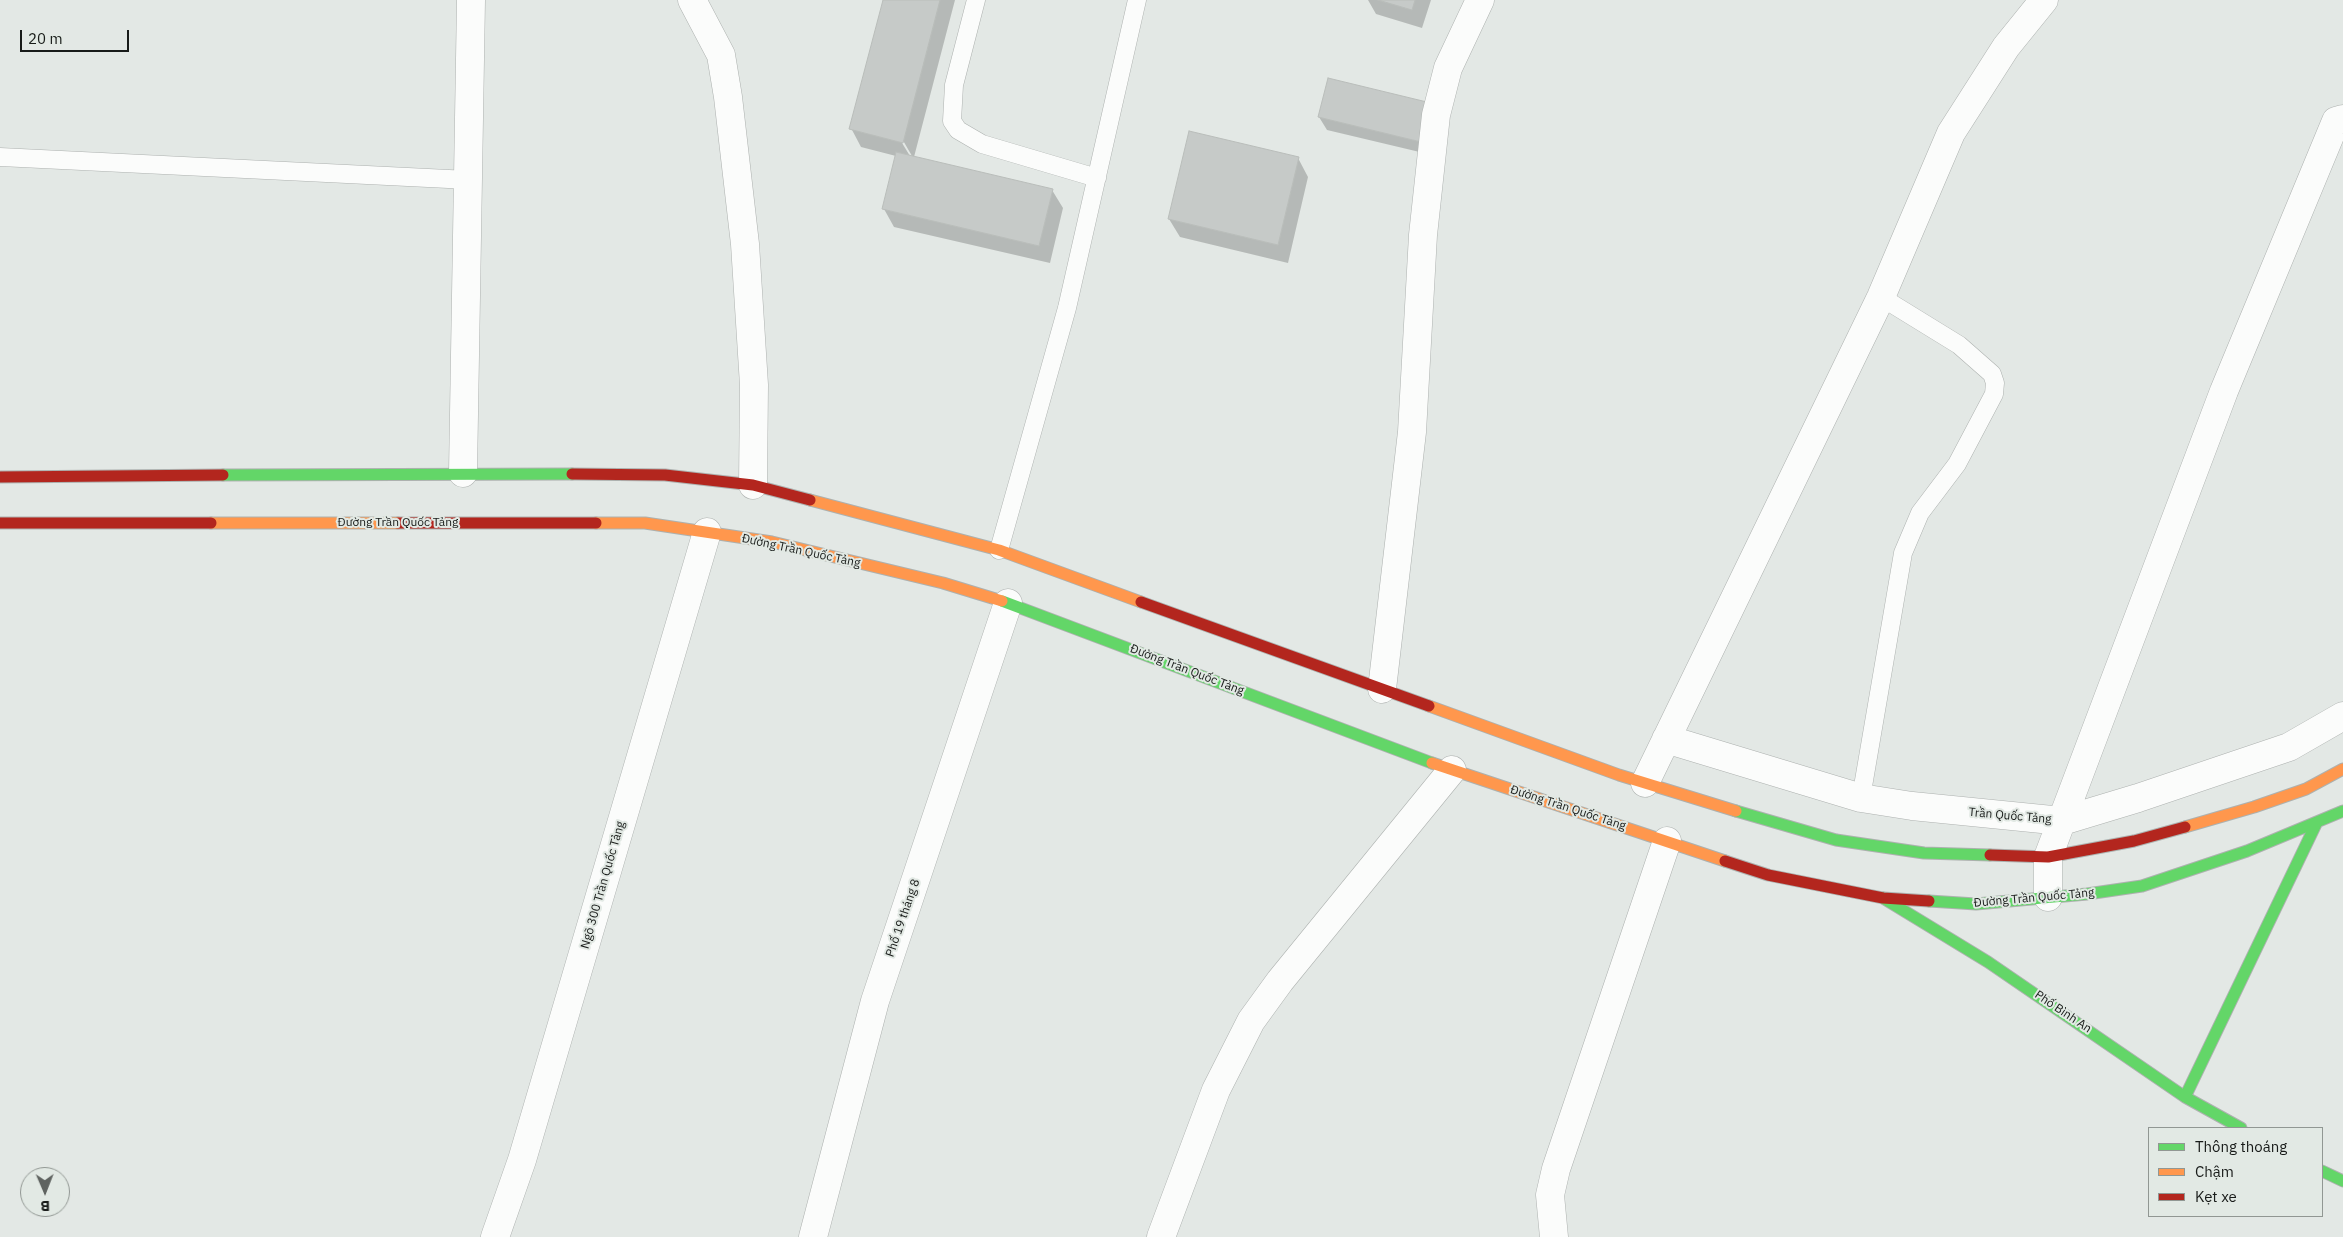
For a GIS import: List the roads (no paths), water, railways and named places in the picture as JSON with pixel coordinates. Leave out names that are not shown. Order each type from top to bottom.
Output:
[{"type":"main road","points":[[0,477],[463,473],[665,476],[753,485],[999,550],[1645,783],[1793,829],[1836,840],[1924,853],[2048,857],[2134,841],[2254,807],[2306,789],[2343,769]]},
{"type":"main road","name":"Đường Trần Quốc Tảng","points":[[0,523],[646,522],[772,542],[943,583],[1008,603],[1452,770],[1768,875],[1883,898],[1976,904],[2142,886],[2247,852],[2343,811]]},
{"type":"main road","points":[[2185,1097],[2317,822]]},
{"type":"main road","name":"Phố Bình An","points":[[1883,898],[1988,962],[2185,1097],[2239,1127]]},
{"type":"main road","points":[[2323,1171],[2343,1181]]},
{"type":"street","points":[[463,473],[469,180],[470,0]]},
{"type":"street","points":[[692,0],[720,55],[728,97],[745,244],[754,385],[753,485]]},
{"type":"street","points":[[1382,689],[1412,432],[1422,235],[1436,115],[1448,68],[1480,0]]},
{"type":"street","points":[[1645,783],[1881,297],[1952,133],[2006,47],[2044,0]]},
{"type":"street","points":[[2048,897],[2048,857],[2224,391],[2336,121],[2343,119]]},
{"type":"street","name":"Ngõ 300 Trần Quốc Tảng","points":[[495,1237],[522,1160],[707,532]]},
{"type":"street","name":"Phố 19 tháng 8","points":[[813,1237],[875,1000],[1008,603]]},
{"type":"street","name":"Trần Quốc Tảng","points":[[1666,739],[1861,798],[1912,806],[2062,820],[2138,798],[2289,746],[2343,716]]},
{"type":"street","points":[[1161,1237],[1216,1090],[1251,1021],[1280,981],[1452,770]]},
{"type":"street","points":[[1554,1237],[1550,1195],[1556,1170],[1667,841]]},
{"type":"lane","points":[[976,0],[954,85],[952,121],[958,130],[982,144],[1097,178]]},
{"type":"lane","points":[[999,550],[1067,308],[1138,0]]},
{"type":"lane","points":[[0,157],[469,180]]},
{"type":"lane","points":[[1861,798],[1903,553],[1920,513],[1957,464],[1994,394],[1995,383],[1992,374],[1958,345],[1881,297]]}]
